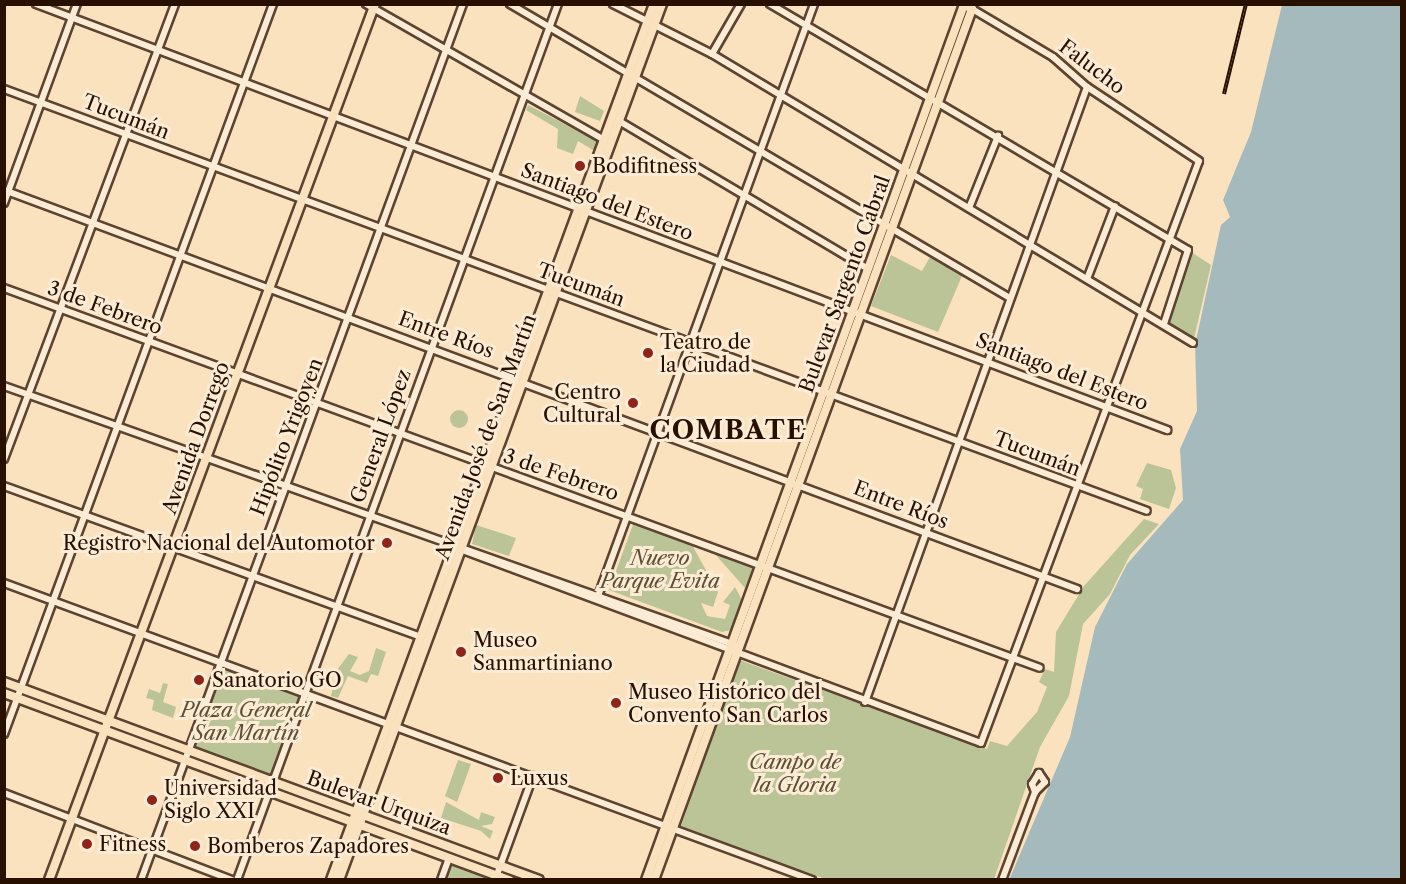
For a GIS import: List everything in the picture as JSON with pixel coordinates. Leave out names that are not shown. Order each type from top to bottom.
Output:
[{"type":"main road","name":"Avenida José de San Martín","points":[[651,23],[654,4]]},
{"type":"main road","name":"Avenida José de San Martín","points":[[582,211],[604,140],[651,23],[662,4]]},
{"type":"main road","name":"Avenida Dorrego","points":[[49,879],[301,199],[334,117],[373,5]]},
{"type":"main road","name":"Bulevar Sargento Cabral","points":[[646,879],[668,827],[735,648],[790,480],[888,228],[966,6]]},
{"type":"main road","name":"Avenida José de San Martín","points":[[331,879],[360,813],[582,211],[619,121],[631,76]]},
{"type":"main road","name":"Bulevar Sargento Cabral","points":[[764,565],[799,484],[832,392],[868,269],[888,228]]},
{"type":"main road","name":"Avenida José de San Martín","points":[[392,727],[421,637],[459,546]]},
{"type":"main road","name":"Bulevar Urquiza","points":[[4,682],[539,879]]},
{"type":"main road","name":"Bulevar Urquiza","points":[[4,693],[356,822],[496,877],[509,879]]},
{"type":"main road","name":"Avenida José de San Martín","points":[[339,879],[356,822]]},
{"type":"main road","name":"Bulevar Sargento Cabral","points":[[654,879],[668,827]]},
{"type":"street","name":"Santiago del Estero","points":[[36,4],[1167,430]]},
{"type":"street","points":[[4,203],[78,4]]},
{"type":"street","points":[[4,459],[175,4]]},
{"type":"street","points":[[4,734],[83,514],[273,4]]},
{"type":"street","name":"Hipólito Yrigoyen","points":[[141,879],[463,4]]},
{"type":"street","points":[[510,4],[759,153],[1010,298]]},
{"type":"street","name":"General López","points":[[234,879],[270,790],[338,607],[398,434],[558,4]]},
{"type":"street","points":[[614,4],[712,54],[1164,324],[1192,343]]},
{"type":"street","points":[[712,54],[741,4]]},
{"type":"street","points":[[770,4],[998,136],[1188,250],[1164,324]]},
{"type":"street","points":[[598,596],[814,4]]},
{"type":"street","points":[[373,5],[523,97],[604,140]]},
{"type":"street","name":"Falucho","points":[[966,6],[1053,57],[1087,87],[1199,161],[1170,239]]},
{"type":"street","points":[[865,702],[924,530],[1087,87]]},
{"type":"street","name":"Tucumán","points":[[4,89],[552,293],[824,389],[1077,487],[1147,511]]},
{"type":"street","points":[[619,121],[868,269]]},
{"type":"street","points":[[969,208],[998,136]]},
{"type":"street","name":"Entre Ríos","points":[[7,191],[431,348],[658,429],[1077,589]]},
{"type":"street","points":[[1087,279],[1115,206]]},
{"type":"street","points":[[4,386],[368,519],[459,546],[598,596],[735,648],[865,702],[981,743],[1046,577],[1077,487],[1170,239]]},
{"type":"street","name":"3 de Febrero","points":[[4,288],[488,467],[764,565],[1040,669]]},
{"type":"street","points":[[4,486],[421,637]]},
{"type":"street","points":[[4,583],[392,727],[533,776],[798,877],[812,879]]},
{"type":"street","points":[[496,877],[533,776]]},
{"type":"street","points":[[1002,879],[1035,792]]},
{"type":"street","points":[[4,793],[234,879]]},
{"type":"street","points":[[441,879],[449,858]]},
{"type":"green space","points":[[580,96],[604,111],[600,121],[575,112]]},
{"type":"green space","points":[[528,105],[597,141],[596,152],[578,141],[573,154],[557,148],[558,129],[526,110]]},
{"type":"green space","points":[[1188,250],[1211,265],[1193,343],[1164,324]]},
{"type":"green space","points":[[891,255],[922,271],[930,257],[962,276],[938,332],[871,306]]},
{"type":"green space","points":[[455,410],[463,410],[468,415],[466,426],[455,428],[450,423],[450,415]]},
{"type":"green space","points":[[1147,463],[1171,470],[1176,488],[1169,509],[1140,499],[1143,489],[1136,486]]},
{"type":"green space","name":"Campo de la Gloria","points":[[1144,519],[1159,524],[1130,555],[1110,594],[1083,624],[1069,696],[1040,747],[994,879],[826,879],[680,829],[739,660],[987,749],[990,741],[1007,746],[1037,712],[1047,687],[1039,682],[1045,669],[1054,672],[1056,632],[1084,586]]},
{"type":"green space","name":"Nuevo Parque Evita","points":[[634,522],[691,543],[718,592],[713,607],[701,603],[707,616],[725,619],[730,605],[723,602],[735,587],[742,600],[731,630],[722,632],[609,590]]},
{"type":"green space","points":[[476,525],[516,538],[509,556],[472,544]]},
{"type":"green space","points":[[714,553],[750,563],[753,568],[745,588]]},
{"type":"green space","points":[[376,648],[386,652],[378,676],[371,674],[367,683],[348,676],[338,698],[331,696],[337,670],[349,654],[358,657],[350,671],[360,675],[369,671]]},
{"type":"green space","name":"Plaza General San Martín","points":[[221,662],[305,695],[273,781],[188,750]]},
{"type":"green space","points":[[163,683],[168,684],[163,702],[176,707],[173,718],[152,710],[154,700],[146,698],[149,689],[160,693]]},
{"type":"green space","points":[[458,760],[471,764],[457,802],[445,796]]},
{"type":"green space","points":[[446,802],[479,820],[481,812],[495,817],[492,824],[481,826],[493,831],[490,839],[481,831],[441,818]]},
{"type":"green space","points":[[450,864],[487,877],[486,879],[445,879]]},
{"type":"shaded area","points":[[1282,5],[1401,5],[1401,879],[1009,880],[1070,737],[1095,627],[1127,564],[1183,500],[1180,449],[1197,411],[1195,345],[1221,225],[1230,217],[1223,200],[1251,132]]},
{"type":"railway","points":[[1224,94],[1246,4]]},
{"type":"place","name":"Bodifitness","points":[[580,166]]},
{"type":"place","name":"Teatro de la Ciudad","points":[[648,353]]},
{"type":"place","name":"Centro Cultural","points":[[633,403]]},
{"type":"place","name":"Registro Nacional del Automotor","points":[[387,543]]},
{"type":"place","name":"Museo Sanmartiniano","points":[[461,652]]},
{"type":"place","name":"Sanatorio GO","points":[[199,680]]},
{"type":"place","name":"Museo Histórico del Convento San Carlos","points":[[616,703]]},
{"type":"place","name":"Luxus","points":[[498,778]]},
{"type":"place","name":"Universidad Siglo XXI","points":[[152,800]]},
{"type":"place","name":"Fitness","points":[[87,844]]},
{"type":"place","name":"Bomberos Zapadores","points":[[195,846]]},
{"type":"district","name":"COMBATE","points":[[728,431]]}]
